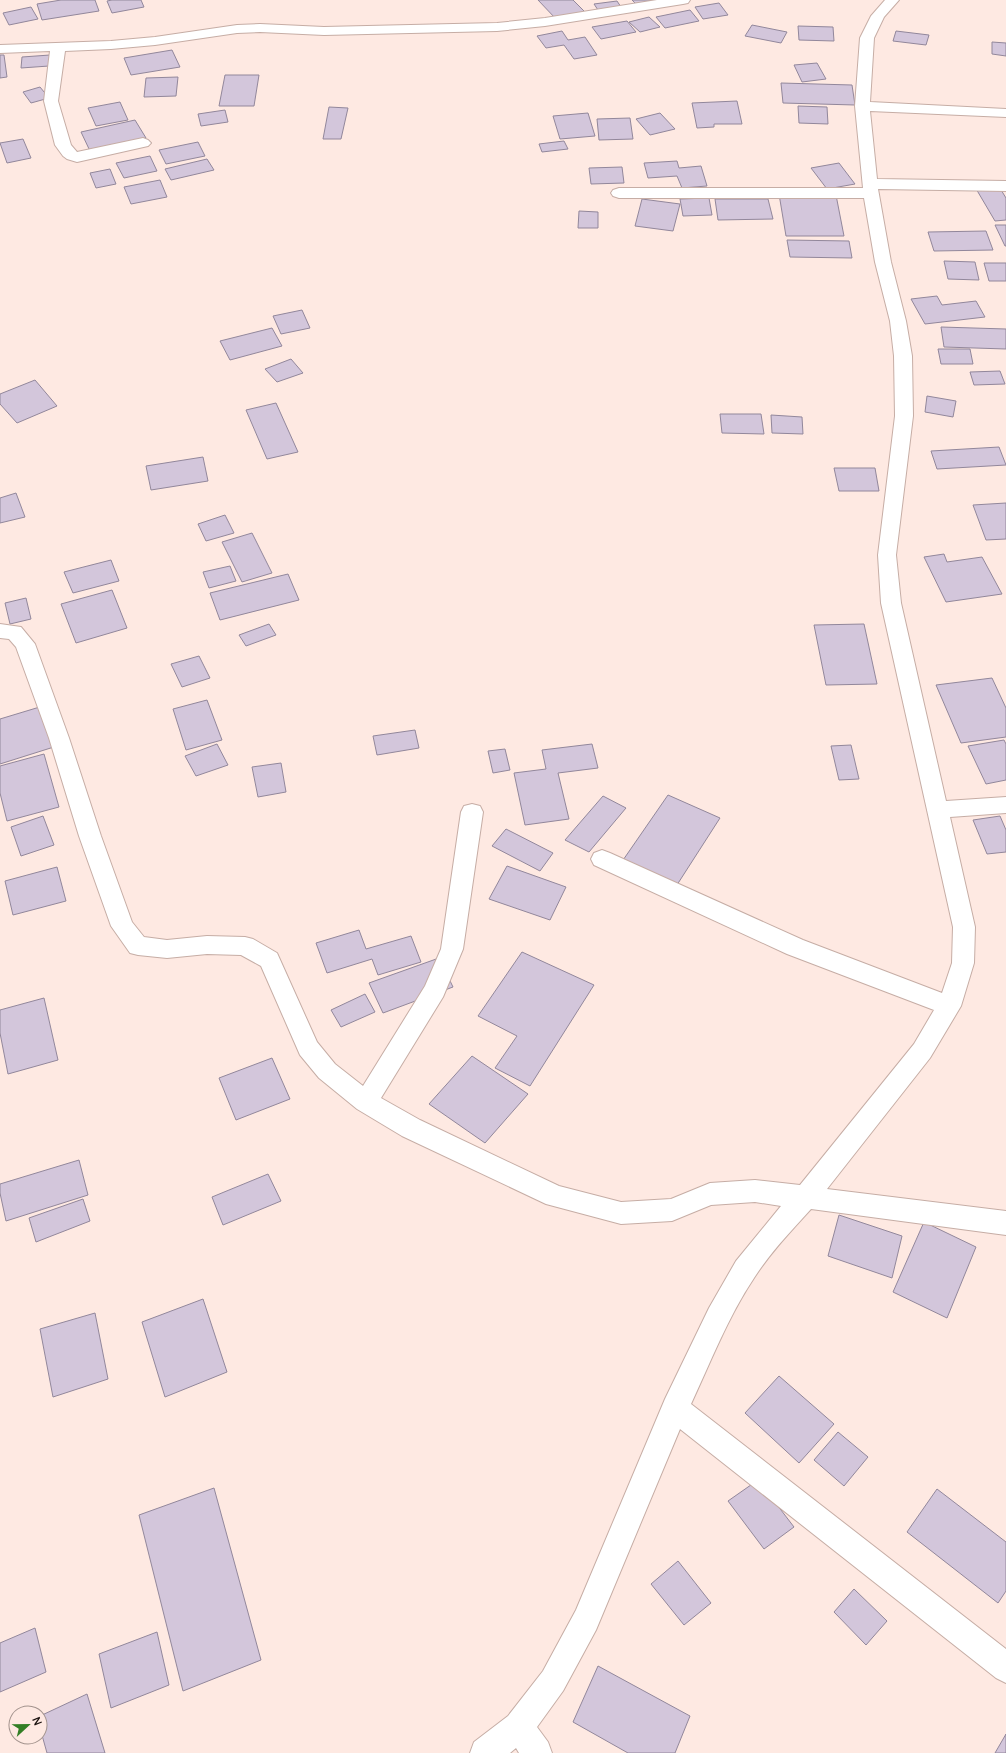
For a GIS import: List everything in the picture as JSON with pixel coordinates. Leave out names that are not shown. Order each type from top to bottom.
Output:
[{"type":"street","points":[[0,49],[111,45],[148,42],[236,29],[260,28],[324,31],[497,27],[545,22],[683,0]]},
{"type":"street","points":[[485,1753],[519,1727],[552,1681],[586,1620],[675,1408],[718,1317],[745,1269],[778,1227],[805,1198],[922,1051],[949,1006],[963,963],[964,927],[891,603],[887,555],[904,416],[903,356],[898,321],[882,262],[870,188],[862,106],[867,38],[878,16],[892,0]]},
{"type":"street","points":[[58,47],[51,101],[59,133],[68,153],[77,157],[143,143]]},
{"type":"street","points":[[862,106],[1006,113]]},
{"type":"street","points":[[619,193],[1006,186]]},
{"type":"street","points":[[0,631],[14,632],[25,644],[59,738],[90,836],[122,926],[138,946],[167,950],[207,944],[245,946],[269,960],[308,1048],[327,1071],[366,1102],[411,1128],[555,1196],[621,1213],[672,1210],[710,1194],[755,1191],[1006,1223]]},
{"type":"street","points":[[938,810],[1006,805]]},
{"type":"street","points":[[366,1102],[435,990],[452,949],[472,812]]},
{"type":"street","points":[[602,859],[795,947],[949,1006]]},
{"type":"street","points":[[675,1408],[1006,1668]]},
{"type":"street","points":[[519,1727],[537,1753]]},
{"type":"building","points":[[61,0],[95,0],[99,11],[42,20],[37,4]]},
{"type":"building","points":[[141,0],[144,7],[112,13],[107,1]]},
{"type":"building","points":[[538,0],[573,0],[585,12],[556,19]]},
{"type":"building","points":[[632,0],[661,0],[639,7]]},
{"type":"building","points":[[617,1],[623,10],[600,13],[594,4]]},
{"type":"building","points":[[719,3],[728,15],[703,19],[695,7]]},
{"type":"building","points":[[31,7],[38,19],[9,25],[3,13]]},
{"type":"building","points":[[690,10],[699,21],[665,28],[656,17]]},
{"type":"building","points":[[649,17],[660,27],[640,32],[629,22]]},
{"type":"building","points":[[627,21],[636,32],[601,39],[592,27]]},
{"type":"building","points":[[752,25],[787,32],[781,43],[745,36]]},
{"type":"building","points":[[798,26],[833,27],[834,41],[799,40]]},
{"type":"building","points":[[562,31],[568,40],[585,37],[597,55],[574,59],[564,45],[546,48],[537,36]]},
{"type":"building","points":[[896,31],[929,35],[926,45],[893,41]]},
{"type":"building","points":[[992,42],[1006,43],[1006,56],[992,54]]},
{"type":"building","points":[[172,50],[180,67],[131,75],[124,58]]},
{"type":"building","points":[[0,55],[4,55],[7,77],[0,78]]},
{"type":"building","points":[[50,55],[49,66],[21,68],[22,57]]},
{"type":"building","points":[[817,63],[826,79],[802,82],[794,65]]},
{"type":"building","points":[[225,75],[259,75],[254,106],[219,106]]},
{"type":"building","points":[[178,77],[176,96],[144,97],[146,78]]},
{"type":"building","points":[[781,83],[852,85],[855,105],[783,103]]},
{"type":"building","points":[[40,87],[49,98],[31,103],[23,92]]},
{"type":"building","points":[[737,101],[742,124],[714,124],[714,127],[697,128],[692,103]]},
{"type":"building","points":[[120,102],[128,120],[96,126],[88,108]]},
{"type":"building","points":[[798,106],[827,107],[828,124],[799,123]]},
{"type":"building","points":[[329,107],[348,108],[341,139],[323,139]]},
{"type":"building","points":[[225,110],[228,122],[201,126],[198,114]]},
{"type":"building","points":[[588,113],[595,136],[560,139],[553,116]]},
{"type":"building","points":[[660,113],[675,129],[650,135],[636,119]]},
{"type":"building","points":[[630,118],[633,139],[599,140],[597,119]]},
{"type":"building","points":[[135,120],[146,138],[90,151],[81,132]]},
{"type":"building","points":[[23,139],[31,158],[7,163],[0,143]]},
{"type":"building","points":[[564,141],[568,149],[542,152],[539,144]]},
{"type":"building","points":[[198,142],[205,156],[166,164],[159,150]]},
{"type":"building","points":[[150,156],[157,171],[124,178],[116,163]]},
{"type":"building","points":[[207,159],[214,170],[171,180],[165,169]]},
{"type":"building","points":[[677,161],[679,168],[701,166],[707,186],[682,188],[677,176],[648,178],[644,163]]},
{"type":"building","points":[[839,163],[855,184],[827,189],[811,168]]},
{"type":"building","points":[[622,167],[624,183],[591,184],[589,168]]},
{"type":"building","points":[[110,169],[116,184],[96,188],[90,173]]},
{"type":"building","points":[[160,180],[167,197],[131,204],[124,187]]},
{"type":"building","points":[[998,185],[1006,198],[1006,220],[995,221],[975,187]]},
{"type":"building","points":[[779,194],[836,195],[844,236],[786,236]]},
{"type":"building","points":[[709,198],[712,215],[683,216],[680,199]]},
{"type":"building","points":[[642,199],[680,204],[673,231],[635,226]]},
{"type":"building","points":[[715,199],[768,199],[773,219],[718,220]]},
{"type":"building","points":[[579,211],[598,212],[598,228],[578,228]]},
{"type":"building","points":[[995,225],[1006,225],[1006,246],[1005,246]]},
{"type":"building","points":[[986,231],[993,250],[934,251],[928,232]]},
{"type":"building","points":[[787,240],[849,241],[852,258],[790,257]]},
{"type":"building","points":[[944,261],[975,262],[979,280],[948,279]]},
{"type":"building","points":[[984,263],[1006,263],[1006,281],[989,281]]},
{"type":"building","points":[[937,296],[942,305],[976,301],[985,317],[925,324],[911,299]]},
{"type":"building","points":[[302,310],[310,328],[281,334],[273,316]]},
{"type":"building","points":[[941,327],[1006,329],[1006,349],[944,347]]},
{"type":"building","points":[[272,328],[282,346],[230,360],[220,341]]},
{"type":"building","points":[[938,349],[970,349],[973,364],[941,364]]},
{"type":"building","points":[[291,359],[303,373],[277,382],[265,369]]},
{"type":"building","points":[[1000,371],[1005,384],[974,385],[970,372]]},
{"type":"building","points":[[35,380],[57,406],[17,423],[0,404],[0,394]]},
{"type":"building","points":[[927,396],[956,401],[953,417],[925,412]]},
{"type":"building","points":[[276,403],[298,452],[267,459],[246,410]]},
{"type":"building","points":[[720,414],[761,414],[764,434],[722,433]]},
{"type":"building","points":[[771,415],[802,417],[803,434],[772,433]]},
{"type":"building","points":[[999,447],[1006,465],[937,469],[931,451]]},
{"type":"building","points":[[203,457],[208,481],[151,490],[146,466]]},
{"type":"building","points":[[834,468],[875,468],[879,491],[839,491]]},
{"type":"building","points":[[16,493],[25,517],[0,523],[0,498]]},
{"type":"building","points":[[1006,503],[1006,539],[986,540],[973,505]]},
{"type":"building","points":[[225,515],[234,533],[206,541],[198,524]]},
{"type":"building","points":[[252,533],[272,573],[242,582],[222,542]]},
{"type":"building","points":[[944,554],[947,562],[982,557],[1002,594],[946,602],[924,557]]},
{"type":"building","points":[[111,560],[119,581],[73,593],[64,572]]},
{"type":"building","points":[[230,566],[236,581],[209,588],[203,572]]},
{"type":"building","points":[[288,574],[299,600],[220,620],[210,593]]},
{"type":"building","points":[[112,590],[127,628],[76,643],[61,604]]},
{"type":"building","points":[[26,598],[31,619],[10,624],[5,603]]},
{"type":"building","points":[[269,624],[276,635],[246,646],[239,635]]},
{"type":"building","points":[[864,624],[877,684],[826,685],[814,625]]},
{"type":"building","points":[[199,656],[210,678],[182,687],[171,664]]},
{"type":"building","points":[[992,678],[1006,708],[1006,737],[961,743],[936,685]]},
{"type":"building","points":[[207,700],[222,740],[186,750],[173,709]]},
{"type":"building","points":[[43,706],[57,746],[0,764],[0,719]]},
{"type":"building","points":[[415,730],[419,748],[377,755],[373,736]]},
{"type":"building","points":[[1004,740],[1006,744],[1006,780],[986,784],[968,746]]},
{"type":"building","points":[[217,744],[228,765],[196,776],[185,756]]},
{"type":"building","points":[[592,744],[598,768],[558,773],[569,819],[525,825],[514,773],[546,769],[542,750]]},
{"type":"building","points":[[851,745],[859,779],[839,780],[831,746]]},
{"type":"building","points":[[505,749],[510,770],[493,773],[488,751]]},
{"type":"building","points":[[44,754],[59,807],[7,821],[0,793],[0,766]]},
{"type":"building","points":[[281,763],[286,792],[258,797],[252,767]]},
{"type":"building","points":[[668,795],[720,818],[675,888],[621,863]]},
{"type":"building","points":[[603,796],[626,808],[589,852],[565,840]]},
{"type":"building","points":[[43,816],[54,845],[21,856],[11,827]]},
{"type":"building","points":[[1000,816],[1006,830],[1006,852],[987,854],[973,820]]},
{"type":"building","points":[[506,829],[553,853],[540,871],[492,846]]},
{"type":"building","points":[[507,866],[566,887],[550,920],[489,899]]},
{"type":"building","points":[[57,867],[66,901],[13,915],[5,881]]},
{"type":"building","points":[[359,930],[366,949],[411,936],[421,962],[378,975],[372,959],[327,973],[316,943]]},
{"type":"building","points":[[522,952],[594,985],[530,1086],[495,1068],[517,1036],[478,1016]]},
{"type":"building","points":[[439,958],[453,987],[383,1013],[369,983]]},
{"type":"building","points":[[365,994],[375,1012],[341,1027],[331,1010]]},
{"type":"building","points":[[44,998],[58,1060],[8,1074],[0,1033],[0,1010]]},
{"type":"building","points":[[472,1056],[528,1094],[485,1143],[429,1104]]},
{"type":"building","points":[[272,1058],[290,1099],[236,1120],[219,1078]]},
{"type":"building","points":[[79,1160],[88,1195],[6,1221],[0,1193],[0,1184]]},
{"type":"building","points":[[268,1174],[281,1201],[223,1225],[212,1197]]},
{"type":"building","points":[[83,1199],[90,1221],[36,1242],[29,1218]]},
{"type":"building","points":[[839,1215],[902,1236],[892,1278],[828,1256]]},
{"type":"building","points":[[924,1222],[976,1247],[947,1318],[893,1292]]},
{"type":"building","points":[[203,1299],[227,1372],[165,1397],[142,1322]]},
{"type":"building","points":[[95,1313],[108,1379],[53,1397],[40,1329]]},
{"type":"building","points":[[779,1376],[834,1424],[799,1463],[745,1413]]},
{"type":"building","points":[[838,1432],[868,1457],[844,1486],[814,1460]]},
{"type":"building","points":[[758,1480],[794,1527],[764,1549],[728,1501]]},
{"type":"building","points":[[214,1488],[261,1660],[183,1691],[139,1515]]},
{"type":"building","points":[[937,1489],[1006,1542],[1006,1591],[998,1603],[907,1532]]},
{"type":"building","points":[[678,1561],[711,1603],[684,1625],[651,1584]]},
{"type":"building","points":[[854,1589],[887,1621],[866,1645],[834,1612]]},
{"type":"building","points":[[35,1628],[46,1672],[0,1692],[0,1643]]},
{"type":"building","points":[[157,1632],[169,1685],[111,1708],[99,1654]]},
{"type":"building","points":[[598,1666],[690,1716],[675,1753],[628,1753],[573,1722]]},
{"type":"building","points":[[87,1694],[105,1753],[47,1753],[45,1745],[48,1745],[48,1712]]},
{"type":"building","points":[[1006,1734],[1006,1753],[995,1753]]}]
